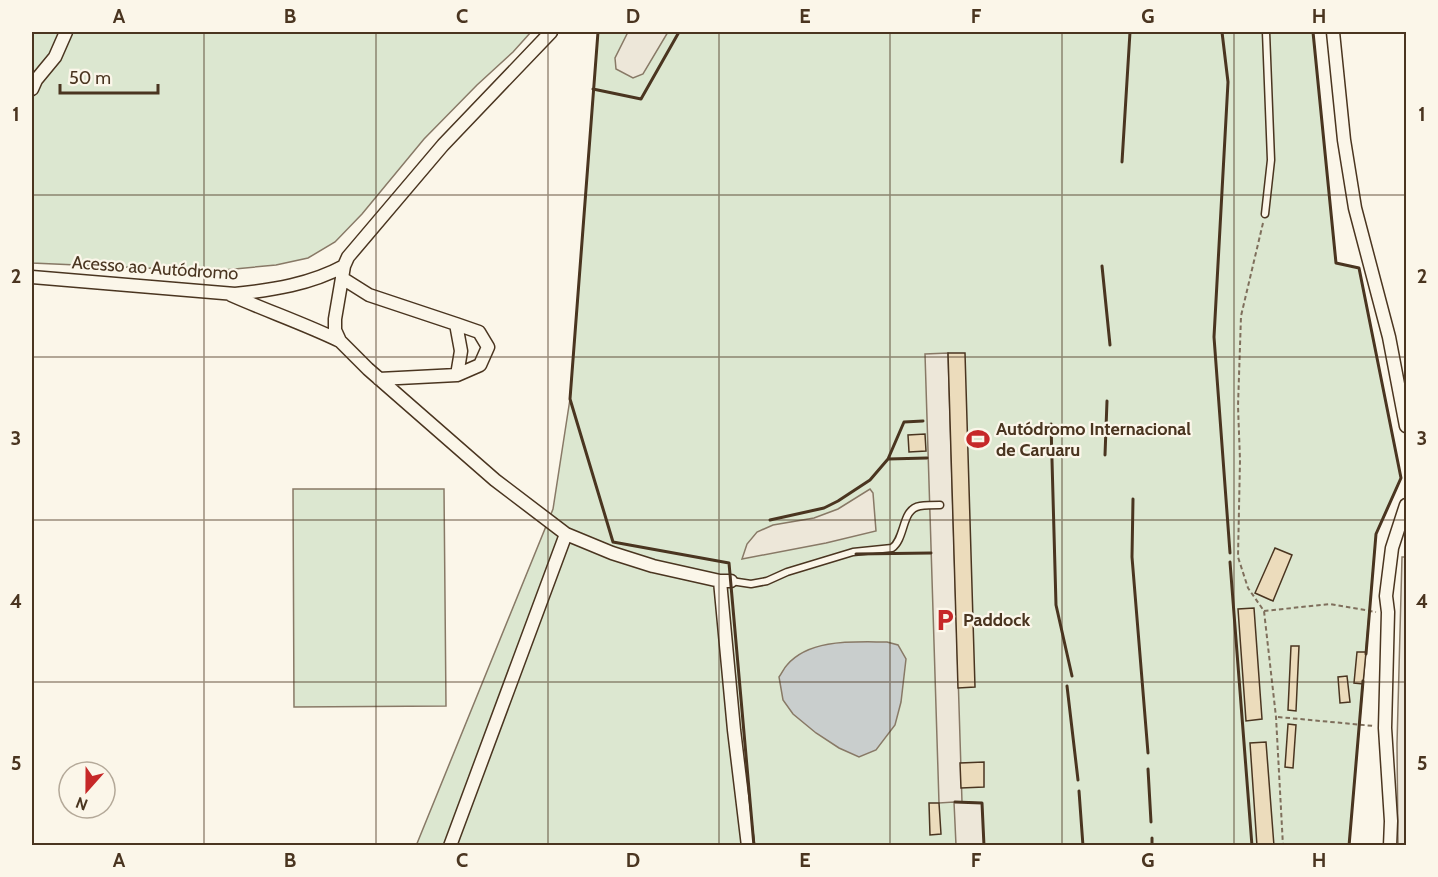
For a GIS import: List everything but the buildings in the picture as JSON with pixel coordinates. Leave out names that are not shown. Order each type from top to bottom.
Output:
[{"type":"street","points":[[32,88],[55,57],[66,32]]},
{"type":"street","points":[[340,341],[335,330],[335,319],[343,272],[348,257],[443,145],[551,32]]},
{"type":"street","points":[[1333,32],[1344,140],[1355,208],[1389,337],[1407,426]]},
{"type":"street","points":[[343,272],[369,295],[479,332],[488,347],[480,365],[457,375],[379,379]]},
{"type":"street","name":"Acesso ao Autódromo","points":[[32,277],[227,294],[268,291],[343,272]]},
{"type":"street","points":[[227,294],[302,323],[340,341],[379,379],[495,480],[566,534],[612,553],[653,566],[726,581],[734,730],[748,846]]},
{"type":"street","points":[[456,324],[461,351],[457,375]]},
{"type":"street","points":[[1390,846],[1391,821],[1385,728],[1388,612],[1386,596],[1392,548],[1407,505]]},
{"type":"street","points":[[450,846],[566,534]]},
{"type":"lane","points":[[1265,214],[1271,160],[1266,32]]},
{"type":"lane","points":[[726,581],[751,584],[767,581],[788,572],[853,552],[892,548],[897,544],[907,518],[914,508],[940,505]]},
{"type":"path","points":[[1265,214],[1241,316],[1238,406],[1240,460],[1238,557],[1248,588],[1264,611],[1276,717],[1282,846]]},
{"type":"path","points":[[1264,611],[1330,604],[1369,612],[1388,612]]},
{"type":"path","points":[[1276,717],[1385,728]]},
{"type":"green space","points":[[32,32],[531,32],[424,139],[362,214],[335,242],[308,258],[276,265],[213,271],[32,263]]},
{"type":"green space","name":"Autódromo Internacional de Caruaru","points":[[598,32],[1313,32],[1336,263],[1359,268],[1401,478],[1376,534],[1349,845],[416,846],[553,509],[570,399]]},
{"type":"green space","points":[[293,489],[444,489],[446,706],[294,707]]},
{"type":"shaded area","points":[[628,32],[668,32],[643,74],[633,78],[616,69],[615,58]]},
{"type":"shaded area","name":"Paddock","points":[[948,353],[962,802],[982,803],[984,845],[956,845],[954,802],[939,803],[925,354]]},
{"type":"shaded area","points":[[870,489],[873,493],[876,531],[742,559],[747,544],[757,532],[773,525],[814,518],[838,509]]},
{"type":"shaded area","points":[[1402,557],[1406,557],[1406,846],[1398,845],[1397,744]]},
{"type":"shaded area","points":[[887,642],[898,645],[906,659],[901,702],[895,725],[876,750],[859,757],[839,748],[793,714],[783,700],[779,677],[786,666],[797,656],[808,650],[834,643]]},
{"type":"wall","points":[[598,32],[570,399],[613,542],[729,563],[754,846]]},
{"type":"wall","points":[[593,89],[641,99],[679,32]]},
{"type":"wall","points":[[1122,162],[1130,32]]},
{"type":"wall","points":[[1222,32],[1228,82],[1214,337],[1230,553]]},
{"type":"wall","points":[[1313,32],[1336,263],[1359,268],[1401,478],[1376,534],[1366,654]]},
{"type":"wall","points":[[1102,266],[1110,345]]},
{"type":"wall","points":[[1105,455],[1107,401]]},
{"type":"wall","points":[[770,520],[824,508],[838,501],[870,480],[888,459],[904,422],[923,421]]},
{"type":"wall","points":[[1051,424],[1056,605],[1072,676]]},
{"type":"wall","points":[[888,459],[927,458]]},
{"type":"wall","points":[[1133,499],[1132,557],[1148,753]]},
{"type":"wall","points":[[856,554],[931,553]]},
{"type":"wall","points":[[1230,562],[1252,846]]},
{"type":"wall","points":[[1349,846],[1363,681]]},
{"type":"wall","points":[[1067,686],[1078,780]]},
{"type":"wall","points":[[1148,769],[1151,822]]},
{"type":"wall","points":[[1079,791],[1083,846]]},
{"type":"wall","points":[[955,802],[982,803],[984,846]]},
{"type":"wall","points":[[1152,838],[1152,846]]},
{"type":"place","name":"Autódromo Internacional de Caruaru","points":[[978,439]]},
{"type":"place","name":"Paddock","points":[[945,620]]}]
